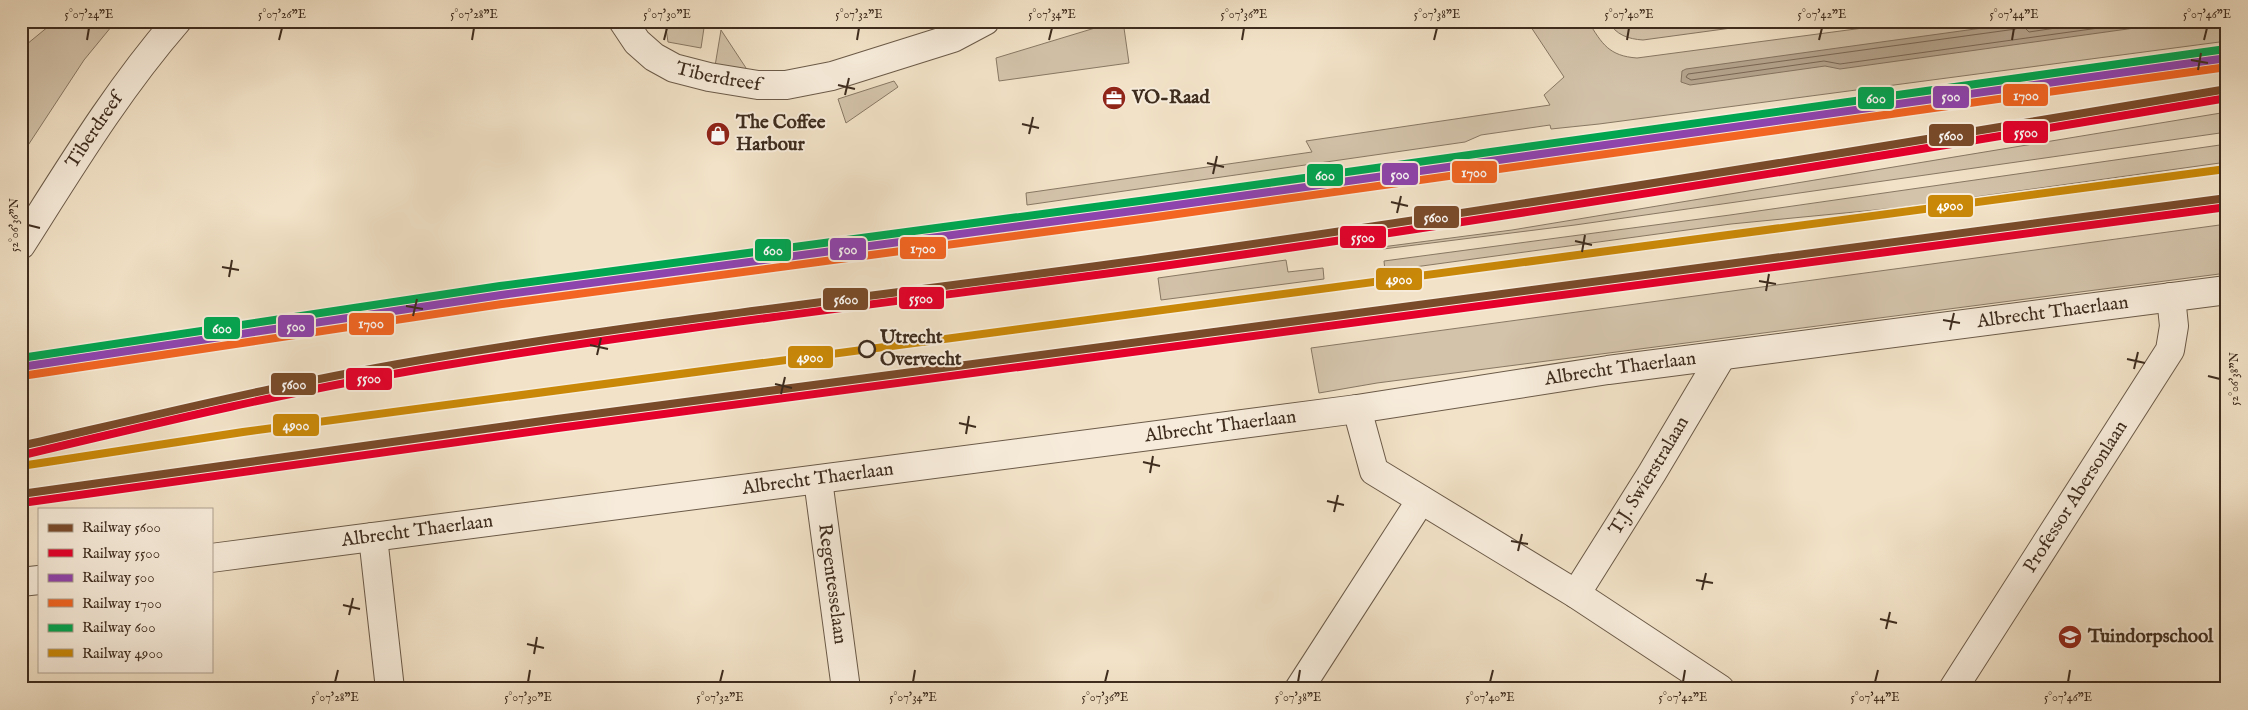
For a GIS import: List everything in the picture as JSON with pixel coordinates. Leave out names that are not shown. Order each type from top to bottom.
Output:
[{"type":"street","name":"Tiberdreef","points":[[21,245],[98,125],[147,55],[177,21]]},
{"type":"street","name":"Tiberdreef","points":[[623,21],[637,42],[654,57],[674,68],[690,74],[758,85],[786,85],[832,76],[953,38],[986,21]]},
{"type":"street","name":"Albrecht Thaerlaan","points":[[212,558],[1357,409],[1608,370],[1721,357],[2227,290]]},
{"type":"street","name":"Professor Abersonlaan","points":[[1953,689],[2170,350],[2174,326],[2171,297]]},
{"type":"street","name":"T.J. Swierstralaan","points":[[1576,594],[1652,473],[1721,357]]},
{"type":"street","points":[[1357,409],[1374,471],[1576,594],[1720,689]]},
{"type":"street","name":"Regentesselaan","points":[[818,480],[846,689]]},
{"type":"street","points":[[1300,689],[1421,500]]},
{"type":"street","points":[[373,537],[390,689]]},
{"type":"street","points":[[21,582],[38,580]]},
{"type":"shaded area","points":[[55,21],[116,21],[84,60],[21,156],[21,49]]},
{"type":"shaded area","points":[[665,21],[705,21],[701,48],[668,42]]},
{"type":"shaded area","points":[[1123,21],[1129,63],[999,81],[996,58]]},
{"type":"shaded area","points":[[1527,21],[1588,21],[1607,47],[1620,55],[1637,58],[1916,21],[2227,21],[2227,41],[1599,124],[1551,129],[1550,125],[1481,135],[1465,142],[1027,205],[1026,193],[1312,152],[1306,141],[1550,105],[1544,95],[1564,77]]},
{"type":"shaded area","points":[[1608,21],[1783,21],[1643,40],[1632,39],[1619,33]]},
{"type":"shaded area","points":[[721,30],[748,71],[715,66]]},
{"type":"shaded area","points":[[894,81],[898,87],[846,123],[838,99]]},
{"type":"shaded area","points":[[2227,112],[2227,132],[1575,225],[1383,249],[1382,247],[1512,230]]},
{"type":"shaded area","points":[[2227,144],[2227,162],[1896,208],[1731,224],[1385,271],[1384,261],[1730,215]]},
{"type":"shaded area","points":[[2227,224],[2227,273],[1377,383],[1319,393],[1311,348]]},
{"type":"shaded area","points":[[1286,260],[1288,272],[1323,268],[1324,279],[1161,300],[1158,278]]},
{"type":"water","points":[[2033,21],[2185,21],[1840,69],[1825,66],[1690,85],[1681,82],[1682,71],[1686,69]]},
{"type":"rail line","name":"600","points":[[21,358],[500,286],[1147,200],[2226,49]]},
{"type":"rail line","name":"500","points":[[21,367],[501,295],[1148,209],[2227,58]]},
{"type":"rail line","name":"1700","points":[[22,376],[502,304],[1149,218],[2227,67]]},
{"type":"rail line","name":"5600","points":[[21,446],[281,387],[439,357],[619,329],[1162,257],[1429,218],[2227,89]]},
{"type":"rail line","name":"5500","points":[[23,455],[179,418],[440,366],[620,338],[1163,266],[1429,227],[2227,98]]},
{"type":"rail line","name":"4900","points":[[21,466],[243,432],[2226,169]]},
{"type":"rail line","name":"5600","points":[[21,494],[557,419],[2227,198]]},
{"type":"rail line","name":"5500","points":[[22,503],[558,428],[2227,207]]},
{"type":"place","name":"VO-Raad","points":[[1114,98]]},
{"type":"place","name":"The Coffee Harbour","points":[[718,134]]},
{"type":"place","name":"Utrecht Overvecht","points":[[867,349]]},
{"type":"place","name":"Tuindorpschool","points":[[2070,637]]}]
